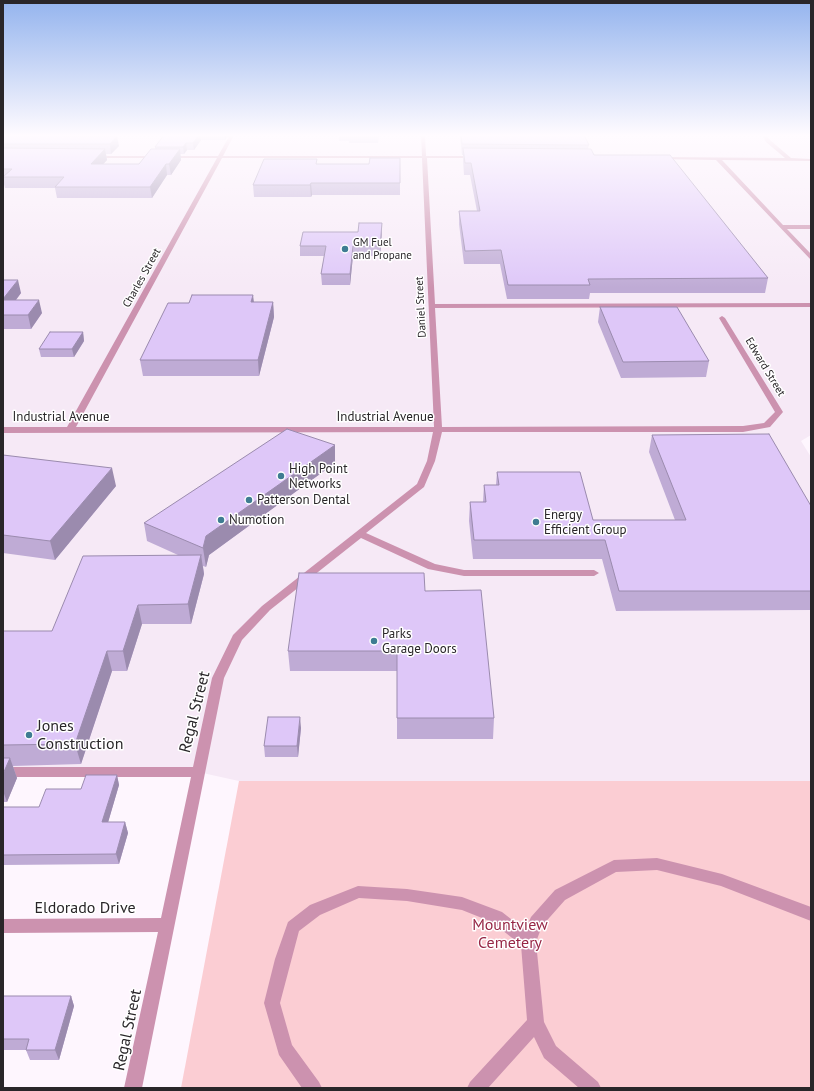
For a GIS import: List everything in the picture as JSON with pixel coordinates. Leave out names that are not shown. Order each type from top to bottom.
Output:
[{"type":"street","name":"Charles Street","points":[[70,430],[205,186]]},
{"type":"street","name":"Daniel Street","points":[[425,186],[438,430]]},
{"type":"street","points":[[743,186],[811,258]]},
{"type":"street","points":[[782,227],[811,227]]},
{"type":"street","points":[[431,306],[811,305]]},
{"type":"street","name":"Edward Street","points":[[722,318],[779,412],[767,425]]},
{"type":"street","name":"Industrial Avenue","points":[[3,430],[743,429],[767,425]]},
{"type":"street","name":"Regal Street","points":[[133,1088],[218,678],[237,638],[266,608],[421,485],[431,461],[438,430]]},
{"type":"street","points":[[360,534],[432,567],[464,573],[594,573]]},
{"type":"street","points":[[3,772],[198,772]]},
{"type":"street","points":[[592,1088],[550,1052],[536,1023],[528,942],[536,922],[560,895],[614,866],[657,864],[722,880],[811,914]]},
{"type":"street","points":[[313,1088],[285,1049],[272,1003],[283,958],[293,927],[315,910],[358,892],[407,895],[462,904],[497,917],[528,942]]},
{"type":"street","name":"Eldorado Drive","points":[[3,926],[166,925]]},
{"type":"street","points":[[476,1088],[536,1023]]},
{"type":"shaded area","points":[[3,186],[811,186],[811,435],[801,441],[811,457],[811,781],[239,781],[198,772],[3,772]]},
{"type":"green space","name":"Mountview Cemetery","points":[[239,781],[811,781],[811,1088],[181,1088]]},
{"type":"building","points":[[56,186],[151,186],[150,187],[55,187]]},
{"type":"building","points":[[475,186],[695,186],[768,278],[588,279],[590,285],[508,285],[501,250],[465,251],[459,211],[480,211]]},
{"type":"building","points":[[359,223],[382,223],[380,246],[353,246],[350,274],[321,274],[326,246],[300,246],[303,232],[358,232]]},
{"type":"building","points":[[3,280],[18,280],[3,299]]},
{"type":"building","points":[[192,295],[253,295],[251,302],[273,302],[258,360],[140,360],[168,303],[189,303]]},
{"type":"building","points":[[3,300],[39,300],[28,315],[3,315]]},
{"type":"building","points":[[600,307],[677,307],[709,361],[623,362]]},
{"type":"building","points":[[50,332],[83,332],[72,349],[39,349]]},
{"type":"building","points":[[287,429],[335,445],[206,536],[203,548],[144,523]]},
{"type":"building","points":[[769,434],[811,506],[811,591],[619,591],[605,540],[474,540],[470,502],[486,502],[484,485],[499,485],[497,472],[580,472],[593,520],[686,520],[652,435]]},
{"type":"building","points":[[3,455],[112,468],[50,541],[3,535]]},
{"type":"building","points":[[201,555],[188,604],[138,605],[123,651],[107,651],[75,744],[3,745],[3,631],[52,631],[83,556]]},
{"type":"building","points":[[299,573],[424,573],[425,591],[481,590],[494,718],[397,718],[397,651],[288,651]]},
{"type":"building","points":[[268,717],[300,717],[297,746],[264,746]]},
{"type":"building","points":[[3,758],[10,758],[3,774]]},
{"type":"building","points":[[86,775],[117,775],[102,822],[125,822],[116,854],[3,855],[3,807],[39,807],[46,789],[81,789]]},
{"type":"building","points":[[3,996],[71,996],[55,1050],[26,1050],[29,1039],[3,1039]]},
{"type":"place","name":"GM Fuel and Propane","points":[[345,249]]},
{"type":"place","name":"High Point Networks","points":[[281,476]]},
{"type":"place","name":"Patterson Dental","points":[[249,500]]},
{"type":"place","name":"Numotion","points":[[221,520]]},
{"type":"place","name":"Energy Efficient Group","points":[[536,522]]},
{"type":"place","name":"Parks Garage Doors","points":[[374,641]]},
{"type":"place","name":"Jones Construction","points":[[29,735]]}]
